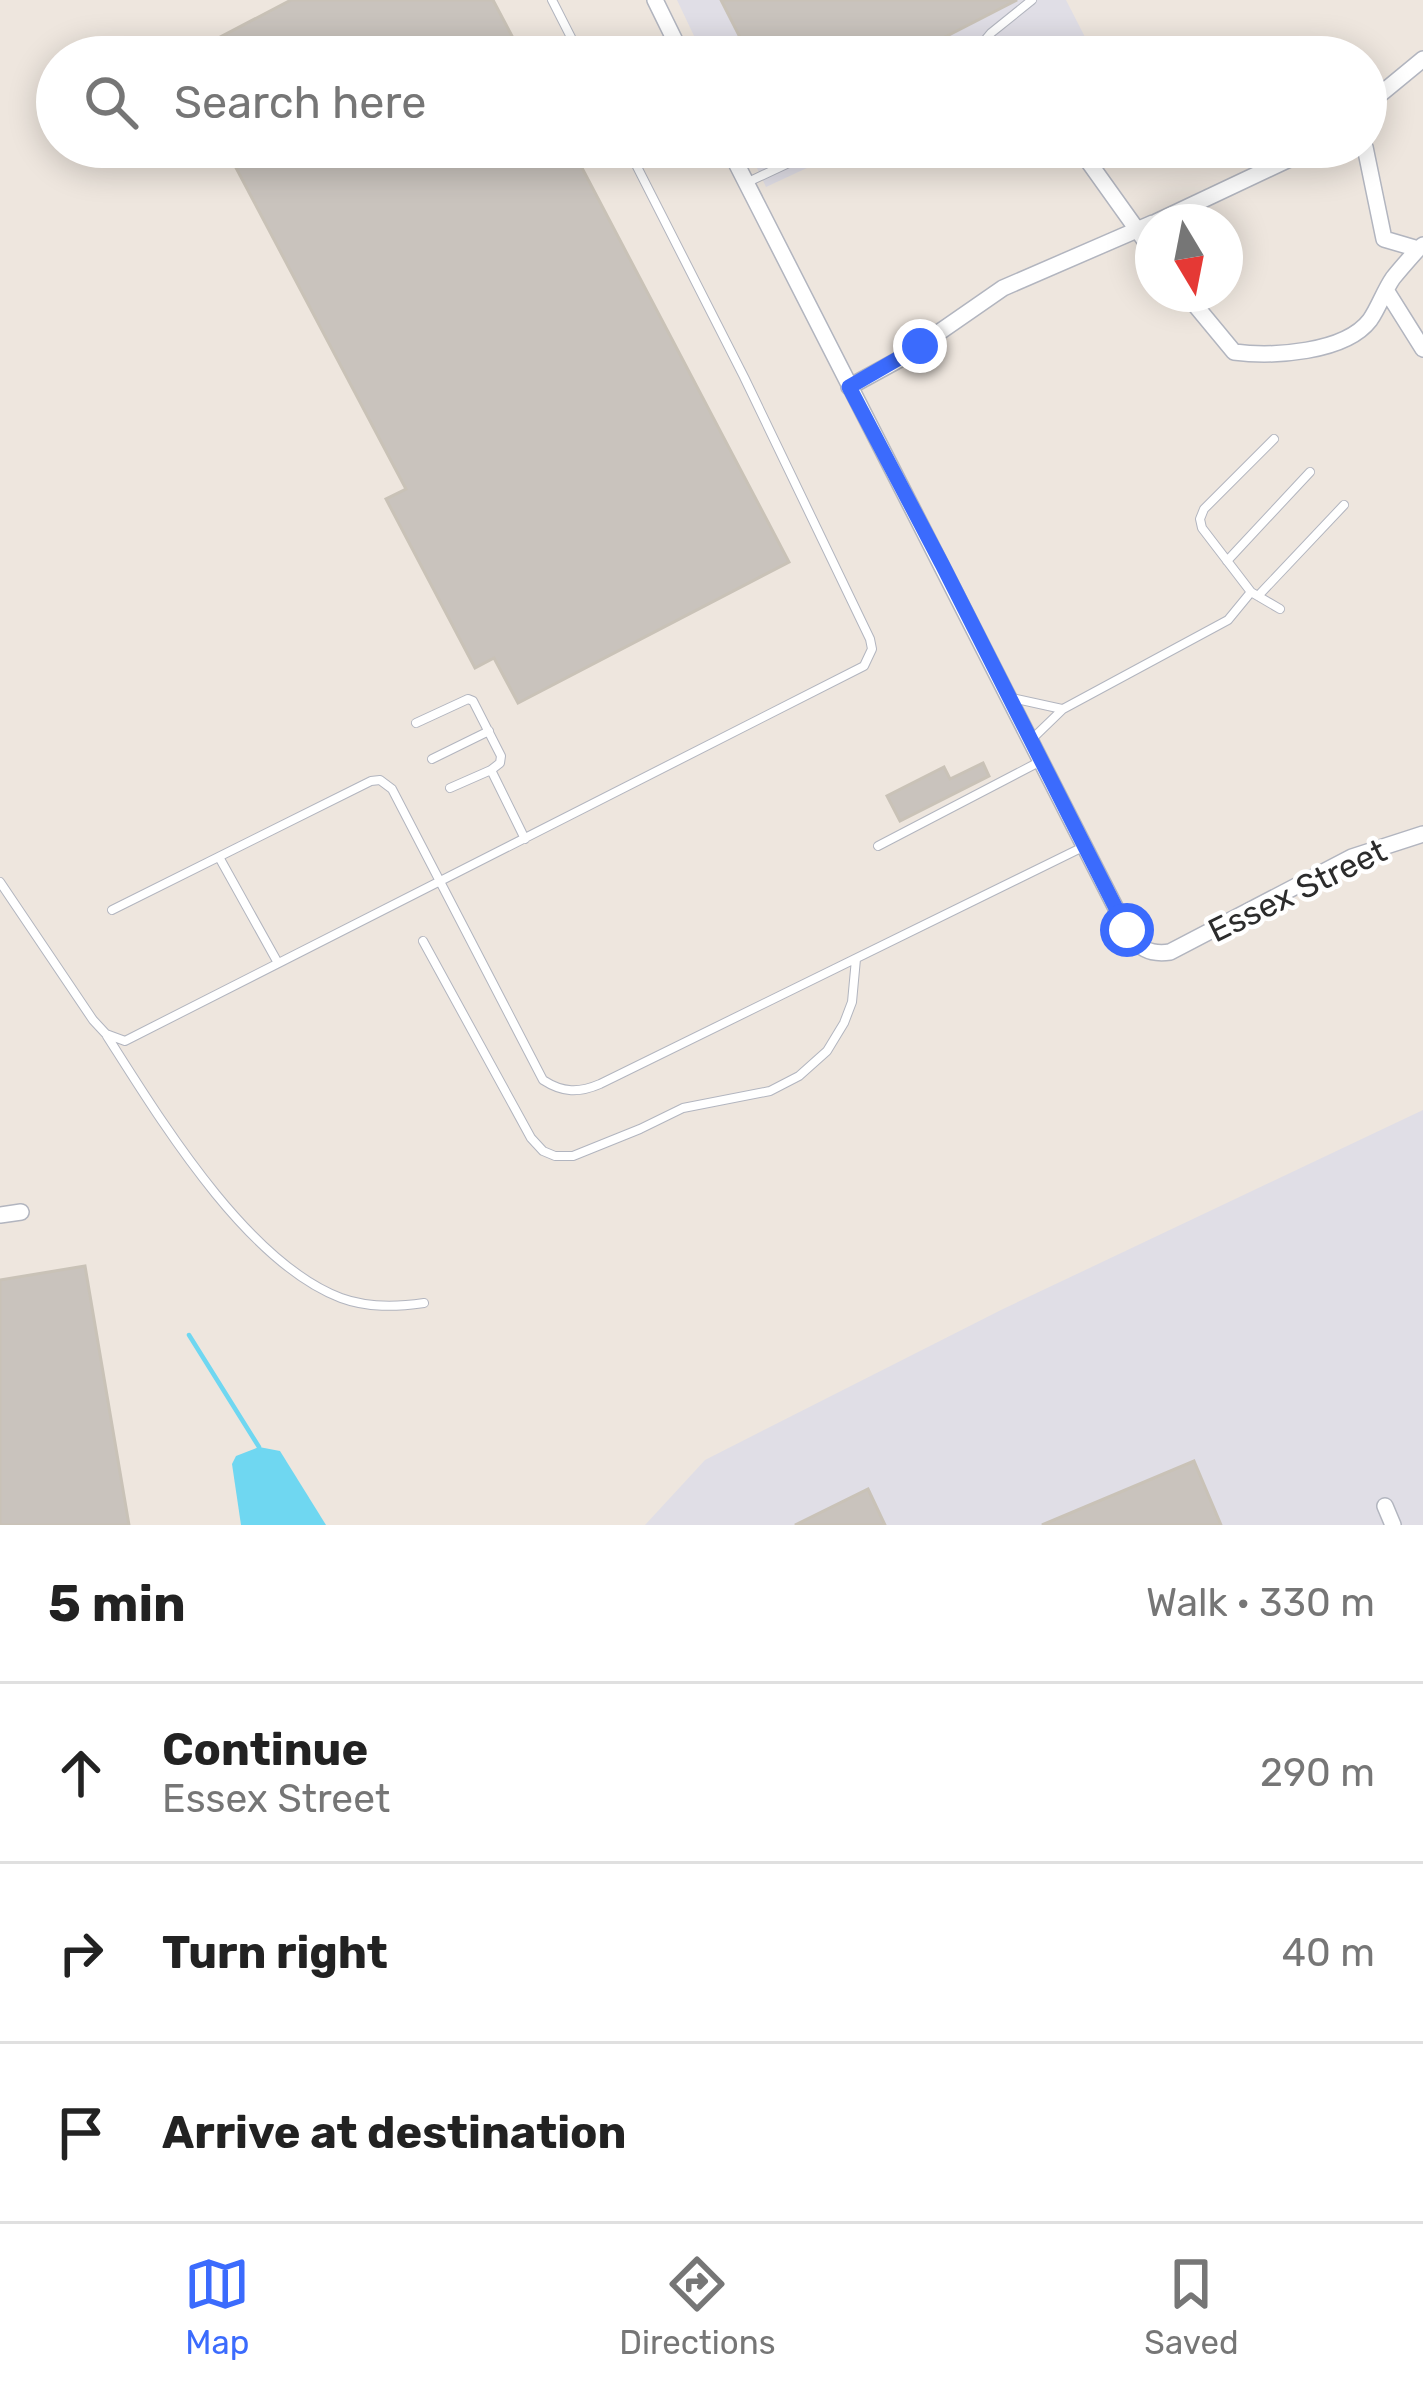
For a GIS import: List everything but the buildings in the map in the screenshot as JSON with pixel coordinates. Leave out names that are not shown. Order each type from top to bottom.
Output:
[{"type":"street","points":[[655,0],[673,36]]},
{"type":"street","points":[[1387,89],[1423,59]]},
{"type":"street","name":"Essex Street","points":[[738,168],[1133,940],[1148,952],[1162,953],[1352,857],[1423,834]]},
{"type":"street","points":[[1097,168],[1135,210]]},
{"type":"street","points":[[1194,204],[1271,168]]},
{"type":"street","points":[[1369,168],[1389,285],[1423,350]]},
{"type":"street","points":[[849,387],[902,358],[1020,279],[1135,231]]},
{"type":"street","points":[[1200,312],[1230,349],[1240,353],[1312,351],[1361,329],[1421,247],[1384,239]]},
{"type":"street","points":[[1376,308],[1412,328]]},
{"type":"street","points":[[0,1215],[21,1212]]},
{"type":"street","points":[[1385,1506],[1394,1525]]},
{"type":"lane","points":[[552,0],[570,36]]},
{"type":"lane","points":[[988,36],[1032,0]]},
{"type":"lane","points":[[106,1034],[125,1041],[863,667],[872,650],[870,639],[638,168]]},
{"type":"lane","points":[[746,183],[778,168]]},
{"type":"lane","points":[[1274,439],[1204,509],[1200,519],[1202,528],[1255,594],[1280,610]]},
{"type":"lane","points":[[1227,561],[1310,472]]},
{"type":"lane","points":[[1031,740],[1064,709],[1228,620],[1344,505]]},
{"type":"lane","points":[[1010,698],[1064,709]]},
{"type":"lane","points":[[416,723],[471,700],[489,731],[501,760],[450,788]]},
{"type":"lane","points":[[432,759],[489,731]]},
{"type":"lane","points":[[878,846],[1041,761]]},
{"type":"lane","points":[[490,770],[525,839]]},
{"type":"lane","points":[[112,910],[380,780],[392,789],[543,1080],[565,1091],[600,1084],[1084,846]]},
{"type":"lane","points":[[219,857],[278,963]]},
{"type":"lane","points":[[0,882],[170,1131],[246,1230],[267,1250],[340,1298],[394,1308],[424,1303]]},
{"type":"lane","points":[[423,941],[532,1138],[555,1156],[573,1156],[682,1108],[770,1091],[799,1076],[827,1051],[844,1023],[852,1002],[856,958]]},
{"type":"shaded area","points":[[677,0],[1066,0],[1084,36],[694,36]]},
{"type":"shaded area","points":[[757,168],[807,168],[766,187]]},
{"type":"shaded area","points":[[1423,1110],[1423,1525],[645,1525],[705,1460],[1003,1309]]},
{"type":"water","points":[[259,1447],[280,1451],[326,1525],[241,1525],[232,1464],[236,1456]]},
{"type":"waterway","points":[[189,1335],[259,1447]]},
{"type":"route","points":[[920,346],[849,387],[1127,930]]}]
